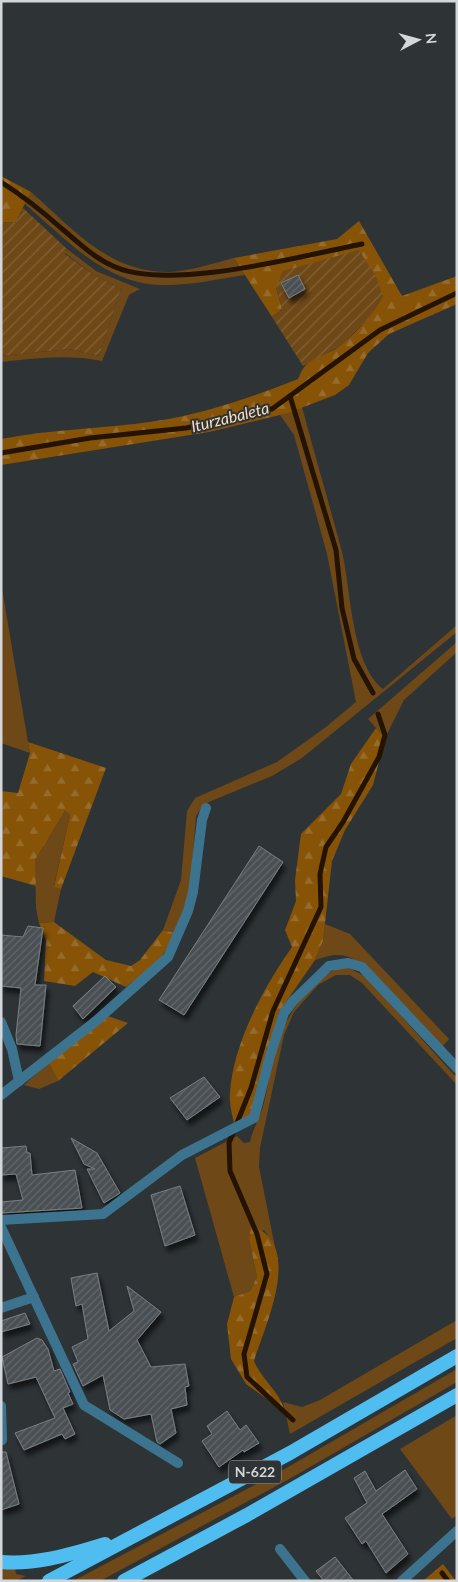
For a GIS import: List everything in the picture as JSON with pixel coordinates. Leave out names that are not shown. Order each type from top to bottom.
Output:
[{"type":"highway","name":"N-622","points":[[49,1581],[290,1453],[457,1356]]},
{"type":"highway","name":"N-622","points":[[124,1581],[264,1506],[457,1395]]},
{"type":"highway","points":[[1,1562],[18,1563],[49,1560],[135,1536]]},
{"type":"street","points":[[1,1095],[96,1021],[168,957],[188,911],[193,892],[202,820],[206,808]]},
{"type":"street","points":[[1,1220],[103,1214],[182,1155],[254,1118],[270,1056],[284,1013],[293,1001],[329,966],[348,963],[362,968],[457,1068]]},
{"type":"street","points":[[1,1022],[12,1049],[19,1081]]},
{"type":"street","points":[[1,1227],[84,1405],[178,1463]]},
{"type":"street","points":[[1,1308],[34,1297]]},
{"type":"street","points":[[1,1406],[2,1440]]},
{"type":"street","points":[[402,1581],[457,1531]]},
{"type":"street","points":[[280,1549],[305,1581]]},
{"type":"shaded area","points":[[31,192],[77,234],[110,257],[128,265],[148,270],[170,272],[234,258],[245,275],[171,285],[141,283],[122,277],[87,257],[25,204]]},
{"type":"shaded area","points":[[23,208],[67,249],[65,254],[94,275],[121,289],[99,356],[69,349],[1,356],[1,222],[15,223]]},
{"type":"shaded area","points":[[67,249],[96,271],[140,289],[129,295],[102,361],[64,357],[1,362],[1,356],[69,349],[99,356],[121,289],[94,275],[65,253]]},
{"type":"shaded area","points":[[359,250],[376,277],[383,296],[369,318],[340,346],[303,366],[272,317],[282,309],[276,287],[283,271]]},
{"type":"shaded area","points":[[302,407],[342,552],[358,644],[364,662],[372,677],[383,689],[457,625],[457,632],[302,758],[272,776],[204,804],[196,816],[190,893],[175,933],[163,930],[181,880],[187,811],[195,798],[277,762],[326,727],[356,702],[327,554],[294,435],[280,415]]},
{"type":"shaded area","points":[[1,583],[28,742],[30,753],[1,743]]},
{"type":"shaded area","points":[[457,642],[457,652],[404,700],[385,738],[368,719]]},
{"type":"shaded area","points":[[65,811],[70,815],[54,886],[61,889],[54,922],[39,923],[36,908],[35,860]]},
{"type":"shaded area","points":[[325,924],[350,934],[449,1039],[441,1048],[364,966],[351,958],[341,955],[315,960],[323,941]]},
{"type":"shaded area","points":[[346,967],[365,976],[457,1078],[457,1085],[362,983],[350,975],[336,975],[318,985],[294,1012],[284,1035],[260,1148],[259,1167],[275,1247],[264,1230],[249,1239],[257,1277],[250,1291],[234,1297],[195,1158],[237,1136],[244,1143],[250,1142],[263,1108],[278,1041],[291,1014],[319,980],[331,972]]},
{"type":"shaded area","points":[[49,1063],[58,1081],[39,1089],[24,1085]]},
{"type":"shaded area","points":[[457,1320],[457,1338],[290,1434],[283,1402],[302,1407],[320,1400]]},
{"type":"shaded area","points":[[457,1369],[457,1382],[291,1478],[100,1581],[73,1581],[283,1470]]},
{"type":"shaded area","points":[[457,1415],[457,1515],[452,1519],[400,1449]]},
{"type":"shaded area","points":[[1,1566],[15,1567],[16,1574],[26,1576],[16,1581],[1,1581]]},
{"type":"green space","points":[[1,176],[31,192],[15,223],[1,222]]},
{"type":"green space","points":[[359,221],[402,296],[457,276],[457,304],[389,334],[368,353],[349,385],[335,395],[288,413],[209,432],[1,465],[1,439],[174,418],[228,404],[298,379],[307,364],[335,349],[354,333],[370,316],[383,296],[276,287],[282,309],[272,317],[234,258],[337,239]]},
{"type":"green space","points":[[376,728],[385,738],[373,785],[345,830],[332,861],[323,941],[315,960],[279,1012],[250,1116],[234,1123],[230,1097],[232,1074],[237,1055],[261,998],[292,947],[285,930],[296,901],[295,880],[301,834],[341,794],[351,764]]},
{"type":"green space","points":[[28,742],[106,768],[61,889],[54,887],[70,815],[65,811],[35,860],[36,886],[1,876],[1,791],[18,793],[30,753]]},
{"type":"green space","points":[[54,922],[106,960],[131,966],[140,960],[163,930],[175,933],[160,960],[126,987],[93,972],[75,986],[44,981],[46,940],[39,923]]},
{"type":"green space","points":[[105,1015],[128,1023],[58,1081],[49,1063]]},
{"type":"green space","points":[[251,1226],[267,1235],[276,1249],[279,1267],[272,1307],[254,1361],[280,1399],[285,1412],[246,1384],[231,1359],[227,1324],[234,1297],[250,1291],[257,1277],[249,1239]]},
{"type":"green space","points":[[443,1564],[456,1581],[424,1580]]},
{"type":"building","points":[[298,275],[305,289],[289,298],[281,283]]},
{"type":"building","points":[[259,846],[283,862],[184,1015],[159,1000]]},
{"type":"building","points":[[28,926],[43,928],[35,985],[46,985],[40,1046],[17,1044],[16,1035],[21,988],[1,986],[1,935],[23,937]]},
{"type":"building","points":[[105,976],[116,987],[83,1019],[73,1006]]},
{"type":"building","points":[[204,1077],[220,1097],[187,1120],[170,1098]]},
{"type":"building","points":[[71,1138],[97,1153],[120,1193],[104,1203],[87,1169],[95,1169],[84,1164]]},
{"type":"building","points":[[26,1146],[27,1153],[30,1153],[32,1175],[75,1170],[82,1208],[1,1213],[1,1202],[23,1200],[16,1174],[1,1175],[1,1148]]},
{"type":"building","points":[[180,1186],[195,1235],[165,1246],[151,1195]]},
{"type":"building","points":[[97,1273],[109,1331],[134,1311],[127,1286],[161,1312],[137,1340],[151,1367],[185,1364],[189,1386],[185,1387],[187,1405],[171,1409],[176,1433],[160,1444],[157,1442],[151,1414],[124,1419],[110,1410],[103,1375],[83,1386],[73,1364],[78,1362],[72,1347],[88,1339],[82,1304],[76,1306],[71,1278]]},
{"type":"building","points":[[25,1313],[30,1324],[1,1332],[1,1321]]},
{"type":"building","points":[[37,1338],[42,1340],[48,1349],[54,1371],[60,1369],[70,1392],[68,1393],[73,1404],[63,1408],[75,1434],[65,1439],[62,1434],[24,1450],[15,1433],[55,1418],[36,1377],[8,1384],[2,1357]]},
{"type":"building","points":[[227,1411],[240,1430],[246,1425],[259,1443],[244,1452],[243,1450],[219,1467],[202,1441],[212,1434],[207,1426]]},
{"type":"building","points":[[1,1452],[6,1452],[19,1504],[1,1510]]},
{"type":"building","points":[[405,1470],[417,1489],[382,1514],[408,1554],[386,1573],[366,1541],[362,1544],[345,1518],[367,1503],[354,1478],[365,1471],[376,1491]]},
{"type":"building","points":[[335,1557],[354,1581],[324,1581],[316,1571]]},
{"type":"waterway","points":[[1,182],[32,204],[99,259],[113,266],[137,273],[167,275],[200,274],[271,263],[362,244]]},
{"type":"waterway","name":"Iturzabaleta","points":[[1,453],[90,438],[186,428],[272,409],[380,330],[457,293]]},
{"type":"waterway","points":[[290,396],[336,550],[342,608],[354,659],[373,693]]},
{"type":"waterway","points":[[293,1420],[247,1377],[244,1354],[267,1274],[257,1234],[230,1171],[229,1143],[251,1088],[273,1011],[321,907],[320,874],[326,847],[343,822],[379,757],[385,735],[378,714]]},
{"type":"waterway","points":[[442,1573],[448,1581]]}]
